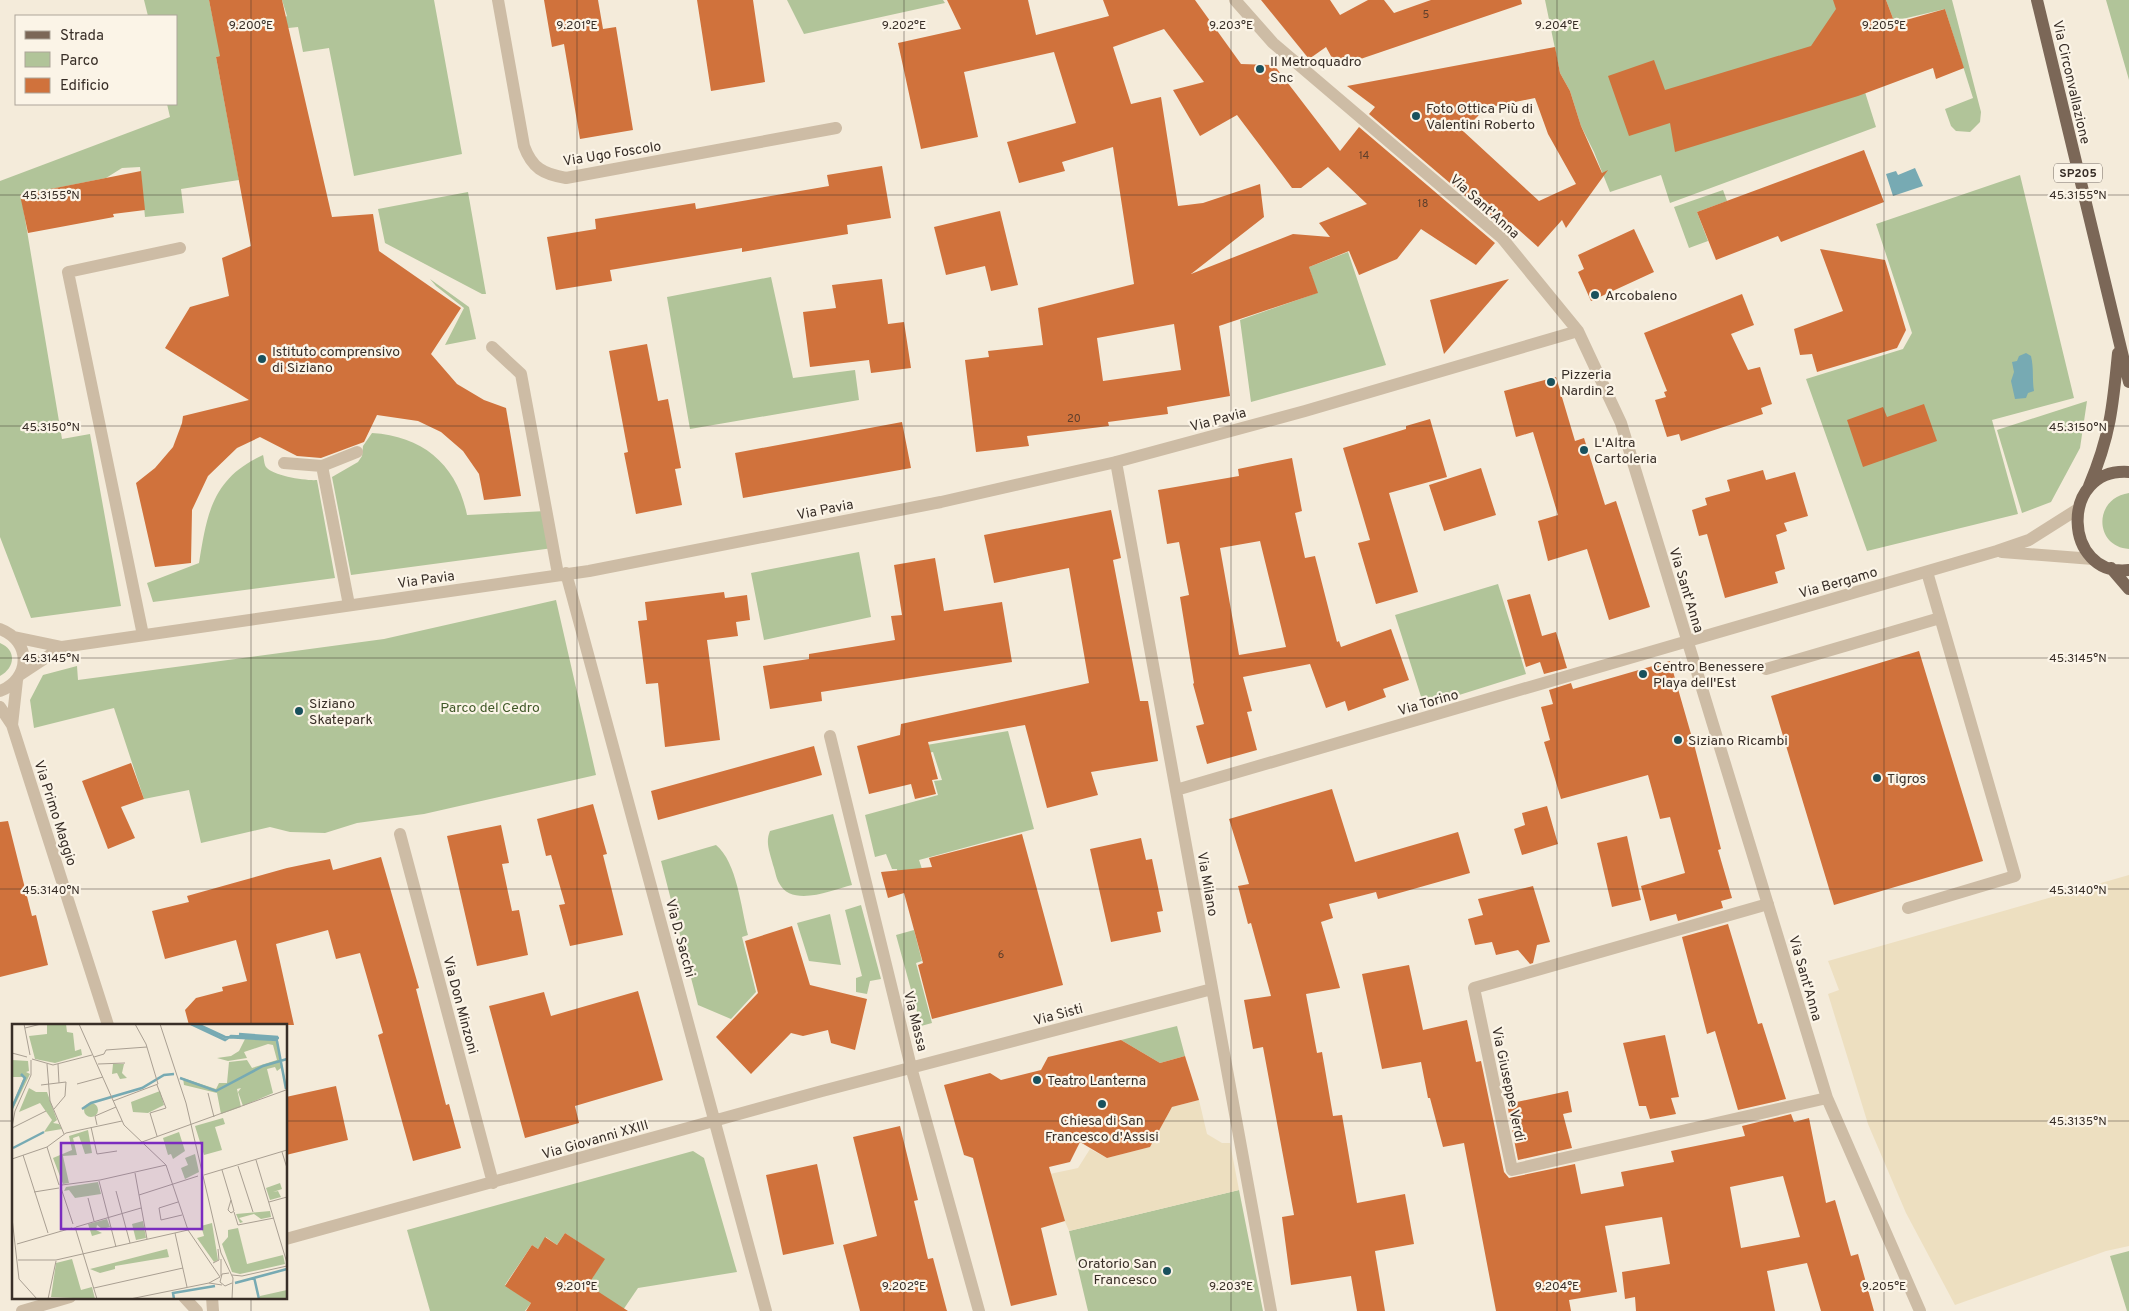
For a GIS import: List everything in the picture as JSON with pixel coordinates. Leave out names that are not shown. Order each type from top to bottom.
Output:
[{"type":"main road","name":"Via Circonvallazione","points":[[2037,0],[2119,346]]},
{"type":"main road","name":"SP205","points":[[2119,346],[2129,382]]},
{"type":"main road","name":"SP205","points":[[2119,346],[2113,413],[2103,453],[2078,509],[2076,523],[2078,536],[2084,548],[2093,559],[2110,568],[2129,589]]},
{"type":"main road","name":"SP205","points":[[2087,490],[2101,478],[2119,472],[2129,472]]},
{"type":"main road","name":"SP205","points":[[2110,568],[2129,570]]},
{"type":"street","name":"Via Ugo Foscolo","points":[[498,0],[524,146],[528,157],[537,168],[547,174],[566,178],[836,128]]},
{"type":"street","name":"Via Sant'Anna","points":[[1236,0],[1273,43],[1502,238],[1578,331],[1621,424],[1827,1098],[1920,1311]]},
{"type":"street","points":[[143,635],[68,272],[180,248]]},
{"type":"street","name":"Via Pavia","points":[[14,637],[62,647],[562,574],[941,502],[1116,462],[1305,412],[1578,331]]},
{"type":"street","name":"Via D. Sacchi","points":[[492,347],[521,374],[562,574],[716,1120],[766,1311]]},
{"type":"street","points":[[284,463],[322,466],[357,452]]},
{"type":"street","name":"Via Milano","points":[[1116,462],[1271,1311]]},
{"type":"street","points":[[322,466],[349,605]]},
{"type":"street","name":"Via Bergamo","points":[[1688,642],[1997,551],[2028,540],[2078,509]]},
{"type":"street","name":"Via Bergamo","points":[[1997,551],[2093,559]]},
{"type":"street","points":[[1908,908],[2016,876],[1927,572]]},
{"type":"street","points":[[1766,669],[1940,618]]},
{"type":"street","points":[[0,629],[14,637]]},
{"type":"street","name":"Via Primo Maggio","points":[[12,725],[19,677],[24,662],[22,649],[14,637]]},
{"type":"street","name":"Via Torino","points":[[1176,790],[1688,642]]},
{"type":"street","name":"Via Pavia","points":[[19,677],[62,647]]},
{"type":"street","points":[[0,691],[13,685],[19,677]]},
{"type":"street","name":"Via Primo Maggio","points":[[0,707],[12,725],[108,1024]]},
{"type":"street","name":"Via Massa","points":[[830,736],[911,1067],[979,1311]]},
{"type":"street","name":"Via Don Minzoni","points":[[400,834],[494,1183]]},
{"type":"street","name":"Via Giuseppe Verdi","points":[[1768,904],[1474,988],[1512,1170],[1827,1098]]},
{"type":"street","name":"Via Sisti","points":[[911,1067],[1212,989]]},
{"type":"street","name":"Via Giovanni XXIII","points":[[288,1237],[494,1183],[911,1067]]},
{"type":"street","points":[[22,1311],[67,1298]]},
{"type":"street","points":[[185,1298],[197,1311]]},
{"type":"street","points":[[212,1298],[213,1311]]},
{"type":"green space","points":[[144,0],[209,0],[215,29],[229,27],[233,53],[216,57],[239,180],[181,189],[184,213],[145,217],[140,167],[122,168],[106,178],[21,195],[62,439],[90,434],[121,606],[31,618],[0,537],[0,181],[170,117],[167,105],[178,105],[178,15],[148,15]]},
{"type":"green space","points":[[282,0],[434,0],[462,154],[354,176],[329,48],[303,52],[298,27],[279,29],[278,22],[287,16]]},
{"type":"green space","points":[[787,0],[943,0],[945,3],[804,34]]},
{"type":"green space","points":[[1545,0],[1836,0],[1876,127],[1670,203],[1661,175],[1610,192],[1581,126],[1570,91],[1560,73]]},
{"type":"green space","points":[[1886,0],[1952,0],[1981,112],[1980,122],[1970,132],[1956,131],[1951,126],[1945,109],[1973,98],[1945,9],[1894,21]]},
{"type":"green space","points":[[2106,0],[2129,0],[2129,80]]},
{"type":"green space","points":[[2020,175],[2074,398],[1992,420],[2018,514],[1867,551],[1806,379],[1903,349],[1912,333],[1876,224]]},
{"type":"green space","points":[[1723,190],[1727,201],[1697,212],[1708,241],[1689,248],[1674,207]]},
{"type":"green space","points":[[468,192],[486,294],[482,294],[385,243],[378,209]]},
{"type":"green space","points":[[1348,252],[1386,365],[1251,402],[1240,320],[1317,293],[1309,267]]},
{"type":"green space","points":[[771,277],[793,378],[855,370],[859,400],[690,429],[667,297]]},
{"type":"green space","points":[[430,279],[469,307],[476,339],[445,345],[464,308]]},
{"type":"green space","points":[[2087,401],[2080,448],[2051,502],[2022,513],[1997,430]]},
{"type":"green space","points":[[372,433],[390,435],[407,440],[435,456],[455,482],[467,515],[546,511],[553,548],[351,575],[332,477],[358,462],[362,456],[363,446]]},
{"type":"green space","points":[[263,455],[266,467],[276,473],[298,479],[317,480],[335,578],[153,602],[147,583],[199,563],[209,513],[222,486],[246,464]]},
{"type":"green space","points":[[2129,493],[2129,549],[2117,546],[2109,540],[2104,532],[2102,522],[2104,512],[2109,504],[2117,497]]},
{"type":"green space","points":[[859,552],[871,617],[764,640],[751,573]]},
{"type":"green space","points":[[1498,584],[1526,674],[1424,706],[1395,615]]},
{"type":"green space","name":"Parco del Cedro","points":[[556,600],[596,775],[424,814],[357,823],[325,833],[290,832],[270,827],[201,843],[189,790],[144,799],[114,708],[34,728],[30,700],[43,675],[77,666],[78,680],[384,639]]},
{"type":"green space","points":[[0,643],[9,650],[12,659],[9,668],[0,676]]},
{"type":"green space","points":[[1008,731],[1034,829],[919,860],[927,884],[898,878],[897,869],[892,869],[886,854],[875,857],[865,815],[938,795],[934,781],[942,780],[933,752],[923,754],[921,746]]},
{"type":"green space","points":[[833,814],[852,885],[813,895],[793,895],[785,890],[778,881],[769,852],[768,840],[770,831]]},
{"type":"green space","points":[[716,845],[729,862],[734,874],[748,935],[742,937],[756,992],[731,1019],[698,1005],[661,861]]},
{"type":"green space","points":[[861,905],[881,979],[870,981],[867,994],[856,992],[856,978],[862,976],[845,910]]},
{"type":"green space","points":[[830,914],[841,965],[809,961],[797,923]]},
{"type":"green space","points":[[914,930],[922,961],[916,963],[932,1023],[921,1026],[896,935]]},
{"type":"green space","points":[[1177,1026],[1185,1056],[1160,1063],[1121,1040]]},
{"type":"green space","points":[[693,1151],[704,1158],[737,1272],[638,1288],[623,1310],[588,1285],[604,1259],[565,1233],[557,1245],[546,1237],[538,1249],[532,1245],[505,1285],[531,1303],[525,1311],[430,1311],[407,1230]]},
{"type":"green space","name":"Oratorio San Francesco","points":[[1239,1190],[1263,1311],[1088,1311],[1069,1231]]},
{"type":"green space","points":[[2129,1251],[2129,1311],[2127,1311],[2110,1256]]},
{"type":"shaded area","points":[[2129,875],[2129,1246],[2106,1251],[1955,1305],[1906,1213],[1868,1124],[1828,994],[1839,990],[1828,961]]},
{"type":"shaded area","points":[[1199,1100],[1207,1134],[1222,1143],[1230,1143],[1239,1190],[1069,1231],[1045,1175],[1078,1168],[1090,1149],[1107,1158],[1150,1147],[1172,1107]]},
{"type":"water","points":[[1915,168],[1923,186],[1893,196],[1886,174],[1896,171],[1898,175]]},
{"type":"water","points":[[2026,353],[2031,356],[2034,391],[2028,393],[2026,398],[2015,399],[2011,381],[2014,372],[2012,362],[2017,361],[2019,356]]},
{"type":"building","points":[[209,0],[282,0],[332,217],[373,214],[379,251],[461,308],[431,354],[457,384],[484,400],[506,408],[521,496],[484,500],[479,474],[463,451],[441,432],[418,421],[377,415],[364,442],[321,458],[297,456],[260,437],[237,448],[208,476],[192,510],[191,563],[155,567],[136,483],[155,468],[173,447],[183,416],[249,400],[165,348],[190,307],[229,296],[222,258],[251,246],[216,57],[220,56]]},
{"type":"building","points":[[544,0],[598,0],[603,29],[616,27],[633,130],[580,139],[564,44],[552,47]]},
{"type":"building","points":[[697,0],[753,0],[765,82],[711,91]]},
{"type":"building","points":[[947,0],[1028,0],[1036,35],[1109,16],[1103,0],[1195,0],[1241,64],[1274,65],[1340,151],[1359,127],[1495,243],[1476,265],[1421,229],[1397,259],[1359,275],[1349,251],[1309,267],[1318,293],[1219,326],[1230,396],[1167,407],[1168,414],[1108,422],[1109,426],[1027,436],[1029,446],[976,452],[965,360],[989,357],[988,351],[1043,345],[1038,308],[1134,284],[1113,147],[1062,162],[1065,171],[1019,183],[1007,142],[1076,123],[1054,52],[964,72],[978,137],[921,149],[898,43],[961,29]],"holes":[[[1164,29],[1204,82],[1173,90],[1200,136],[1237,115],[1292,188],[1301,188],[1328,167],[1367,204],[1319,223],[1330,237],[1293,234],[1191,274],[1264,217],[1260,184],[1203,203],[1178,206],[1161,97],[1131,104],[1113,47]],[[1174,324],[1181,370],[1103,381],[1097,338]]]},
{"type":"building","points":[[1261,0],[1330,0],[1340,15],[1368,0],[1384,0],[1394,13],[1431,0],[1521,0],[1522,4],[1337,67],[1326,47],[1309,59]]},
{"type":"building","points":[[1833,0],[1886,0],[1894,21],[1899,20],[1899,22],[1945,9],[1964,68],[1936,79],[1933,68],[1858,96],[1675,152],[1670,123],[1629,136],[1608,76],[1654,60],[1665,90],[1811,46],[1836,9]]},
{"type":"building","points":[[1555,47],[1560,73],[1570,91],[1581,126],[1602,173],[1608,170],[1566,228],[1562,220],[1538,247],[1511,223],[1505,230],[1369,114],[1375,107],[1347,86]],"holes":[[[1535,98],[1548,134],[1576,184],[1539,201],[1463,131],[1486,108]]]},
{"type":"building","points":[[1864,150],[1884,202],[1781,242],[1778,236],[1716,260],[1697,212]]},
{"type":"building","points":[[882,166],[891,218],[847,225],[848,234],[742,252],[742,248],[610,270],[612,281],[556,290],[547,237],[596,229],[595,219],[695,203],[696,209],[829,186],[827,175]]},
{"type":"building","points":[[141,171],[145,210],[113,214],[114,217],[28,233],[20,195]]},
{"type":"building","points":[[1000,211],[1018,285],[991,291],[985,266],[946,275],[934,227]]},
{"type":"building","points":[[1634,229],[1654,272],[1591,301],[1578,272],[1584,269],[1578,255]]},
{"type":"building","points":[[1820,249],[1885,260],[1906,330],[1897,348],[1817,372],[1812,354],[1800,355],[1794,329],[1843,311]]},
{"type":"building","points":[[882,279],[888,324],[904,322],[911,368],[871,373],[869,360],[810,367],[803,312],[836,308],[832,285]]},
{"type":"building","points":[[1509,279],[1444,354],[1430,300]]},
{"type":"building","points":[[1742,294],[1754,325],[1731,334],[1748,370],[1760,367],[1772,404],[1761,408],[1763,414],[1681,441],[1679,434],[1667,437],[1655,400],[1666,397],[1664,392],[1667,391],[1644,333]]},
{"type":"building","points":[[647,344],[658,401],[668,399],[681,468],[675,469],[682,505],[636,514],[624,453],[628,452],[609,351]]},
{"type":"building","points":[[1556,377],[1575,441],[1584,438],[1605,505],[1616,501],[1650,607],[1609,620],[1587,549],[1548,561],[1538,521],[1558,515],[1533,432],[1516,437],[1504,391]]},
{"type":"building","points":[[1924,404],[1937,441],[1863,467],[1847,420],[1883,407],[1887,417]]},
{"type":"building","points":[[1430,419],[1447,477],[1389,493],[1418,592],[1376,604],[1358,543],[1370,540],[1343,448],[1406,429],[1406,426]]},
{"type":"building","points":[[902,422],[911,468],[743,498],[735,453]]},
{"type":"building","points":[[1292,458],[1302,511],[1295,513],[1305,558],[1315,556],[1337,642],[1339,641],[1341,647],[1391,629],[1409,680],[1383,689],[1386,697],[1348,711],[1345,701],[1326,708],[1310,664],[1243,677],[1252,711],[1247,712],[1257,750],[1207,764],[1196,726],[1204,724],[1193,684],[1180,597],[1189,595],[1179,542],[1167,544],[1158,490],[1239,476],[1238,469]],"holes":[[[1260,541],[1286,647],[1239,655],[1220,548]]]},
{"type":"building","points":[[1481,468],[1496,515],[1444,531],[1429,485]]},
{"type":"building","points":[[1763,470],[1766,480],[1795,472],[1808,516],[1784,523],[1787,531],[1776,535],[1785,569],[1775,572],[1778,583],[1725,598],[1707,534],[1699,536],[1692,510],[1707,505],[1705,498],[1730,491],[1727,480]]},
{"type":"building","points":[[1111,510],[1121,558],[1113,560],[1140,701],[1148,701],[1158,761],[1091,772],[1098,795],[1047,808],[1025,725],[928,742],[938,779],[932,780],[936,794],[915,799],[911,784],[869,794],[857,746],[900,735],[901,724],[1089,683],[1069,568],[994,583],[984,535]]},
{"type":"building","points":[[935,558],[944,611],[1002,602],[1012,662],[821,692],[822,701],[770,709],[763,666],[809,659],[809,654],[895,640],[891,616],[902,615],[894,565]]},
{"type":"building","points":[[724,592],[725,598],[747,595],[750,620],[736,622],[738,636],[707,640],[720,740],[665,747],[658,683],[646,684],[638,621],[647,620],[645,602]]},
{"type":"building","points":[[1530,594],[1542,636],[1556,632],[1567,668],[1544,674],[1540,662],[1526,667],[1507,600]]},
{"type":"building","name":"Tigros","points":[[1919,651],[1983,861],[1834,905],[1771,696]]},
{"type":"building","points":[[1670,661],[1695,748],[1721,849],[1718,850],[1732,898],[1721,901],[1723,908],[1678,921],[1676,914],[1650,921],[1641,886],[1685,873],[1670,817],[1660,819],[1648,775],[1561,799],[1544,742],[1550,740],[1541,707],[1553,704],[1549,690],[1571,683],[1573,689]]},
{"type":"building","points":[[814,746],[822,775],[658,820],[651,791]]},
{"type":"building","points":[[131,763],[144,799],[121,807],[135,838],[108,849],[82,781]]},
{"type":"building","points":[[1332,789],[1355,862],[1458,832],[1470,873],[1378,899],[1376,892],[1329,904],[1333,918],[1321,922],[1340,988],[1306,994],[1317,1053],[1322,1052],[1333,1116],[1342,1115],[1357,1203],[1405,1194],[1414,1244],[1375,1251],[1385,1311],[1357,1311],[1351,1276],[1291,1285],[1282,1217],[1294,1215],[1263,1047],[1253,1049],[1244,1000],[1271,996],[1251,923],[1248,924],[1238,886],[1249,884],[1229,819]]},
{"type":"building","points":[[593,804],[607,854],[603,855],[623,935],[570,946],[559,905],[565,904],[551,855],[546,856],[537,819]]},
{"type":"building","points":[[1547,806],[1558,844],[1522,855],[1514,829],[1525,825],[1522,813]]},
{"type":"building","points":[[8,821],[32,916],[36,915],[48,965],[0,977],[0,822]]},
{"type":"building","points":[[501,825],[509,863],[502,864],[512,911],[519,910],[528,955],[477,966],[447,836]]},
{"type":"building","points":[[1022,834],[1063,985],[932,1019],[918,965],[923,963],[904,893],[888,898],[881,872],[932,867],[929,858]]},
{"type":"building","points":[[1627,836],[1641,900],[1612,907],[1597,843]]},
{"type":"building","points":[[1141,838],[1146,860],[1152,859],[1163,911],[1157,912],[1161,932],[1111,942],[1090,849]]},
{"type":"building","points":[[381,857],[419,988],[416,989],[446,1105],[449,1104],[461,1148],[413,1161],[378,1035],[383,1033],[360,953],[336,959],[328,930],[276,944],[294,1025],[189,1024],[185,1010],[196,998],[223,991],[222,987],[247,981],[236,940],[165,959],[152,911],[189,902],[187,896],[287,868],[330,859],[333,870]]},
{"type":"building","points":[[1533,886],[1550,942],[1537,945],[1533,963],[1530,964],[1518,950],[1496,955],[1492,942],[1475,945],[1468,919],[1483,915],[1478,899]]},
{"type":"building","points":[[1728,924],[1758,1024],[1762,1023],[1786,1099],[1738,1110],[1715,1031],[1707,1034],[1682,937]]},
{"type":"building","points":[[792,926],[810,985],[867,999],[855,1050],[831,1043],[828,1030],[803,1036],[791,1033],[751,1074],[716,1037],[758,993],[745,941]]},
{"type":"building","points":[[1409,965],[1423,1030],[1467,1020],[1476,1062],[1481,1061],[1504,1172],[1509,1178],[1575,1164],[1581,1194],[1624,1186],[1621,1172],[1674,1162],[1671,1151],[1745,1136],[1742,1126],[1791,1114],[1794,1122],[1809,1118],[1826,1203],[1835,1200],[1851,1256],[1858,1254],[1874,1311],[1821,1311],[1807,1263],[1767,1271],[1775,1311],[1636,1311],[1635,1297],[1625,1299],[1622,1272],[1670,1264],[1662,1217],[1605,1226],[1617,1292],[1569,1300],[1571,1311],[1496,1311],[1464,1143],[1443,1147],[1430,1098],[1428,1098],[1421,1062],[1382,1069],[1362,974]],"holes":[[[1783,1176],[1800,1237],[1741,1248],[1730,1187]]]},
{"type":"building","points":[[638,991],[663,1080],[575,1106],[579,1123],[525,1138],[489,1006],[544,992],[551,1016]]},
{"type":"building","points":[[1665,1035],[1679,1097],[1671,1098],[1676,1114],[1650,1119],[1646,1106],[1639,1106],[1623,1043]]},
{"type":"building","points":[[1121,1040],[1160,1063],[1185,1056],[1199,1100],[1172,1107],[1150,1147],[1107,1158],[1080,1142],[1070,1162],[1049,1167],[1065,1221],[1041,1228],[1057,1295],[1011,1306],[973,1158],[964,1155],[944,1085],[990,1073],[1001,1080],[1041,1070],[1048,1057]]},
{"type":"building","points":[[336,1086],[348,1140],[288,1155],[288,1097]]},
{"type":"building","points":[[1568,1091],[1572,1112],[1563,1114],[1572,1148],[1518,1160],[1507,1104]]},
{"type":"building","points":[[900,1126],[918,1200],[914,1201],[928,1259],[933,1258],[947,1311],[860,1311],[843,1245],[877,1236],[853,1137]]},
{"type":"building","points":[[817,1164],[834,1244],[783,1255],[766,1175]]},
{"type":"building","points":[[565,1233],[605,1259],[588,1285],[628,1311],[526,1311],[531,1303],[505,1286],[532,1245],[538,1249],[545,1237],[557,1245]]},
{"type":"place","name":"Il Metroquadro Snc","points":[[1260,69]]},
{"type":"place","name":"Foto Ottica Più di Valentini Roberto","points":[[1416,116]]},
{"type":"place","name":"Arcobaleno","points":[[1595,295]]},
{"type":"place","name":"Istituto comprensivo di Siziano","points":[[262,359]]},
{"type":"place","name":"Pizzeria Nardin 2","points":[[1551,382]]},
{"type":"place","name":"L'Altra Cartoleria","points":[[1584,450]]},
{"type":"place","name":"Centro Benessere Playa dell'Est","points":[[1643,674]]},
{"type":"place","name":"Siziano Skatepark","points":[[299,711]]},
{"type":"place","name":"Siziano Ricambi","points":[[1678,740]]},
{"type":"place","name":"Tigros","points":[[1877,778]]},
{"type":"place","name":"Teatro Lanterna","points":[[1037,1080]]},
{"type":"place","name":"Chiesa di San Francesco d'Assisi","points":[[1102,1104]]},
{"type":"place","name":"Oratorio San Francesco","points":[[1167,1271]]}]
